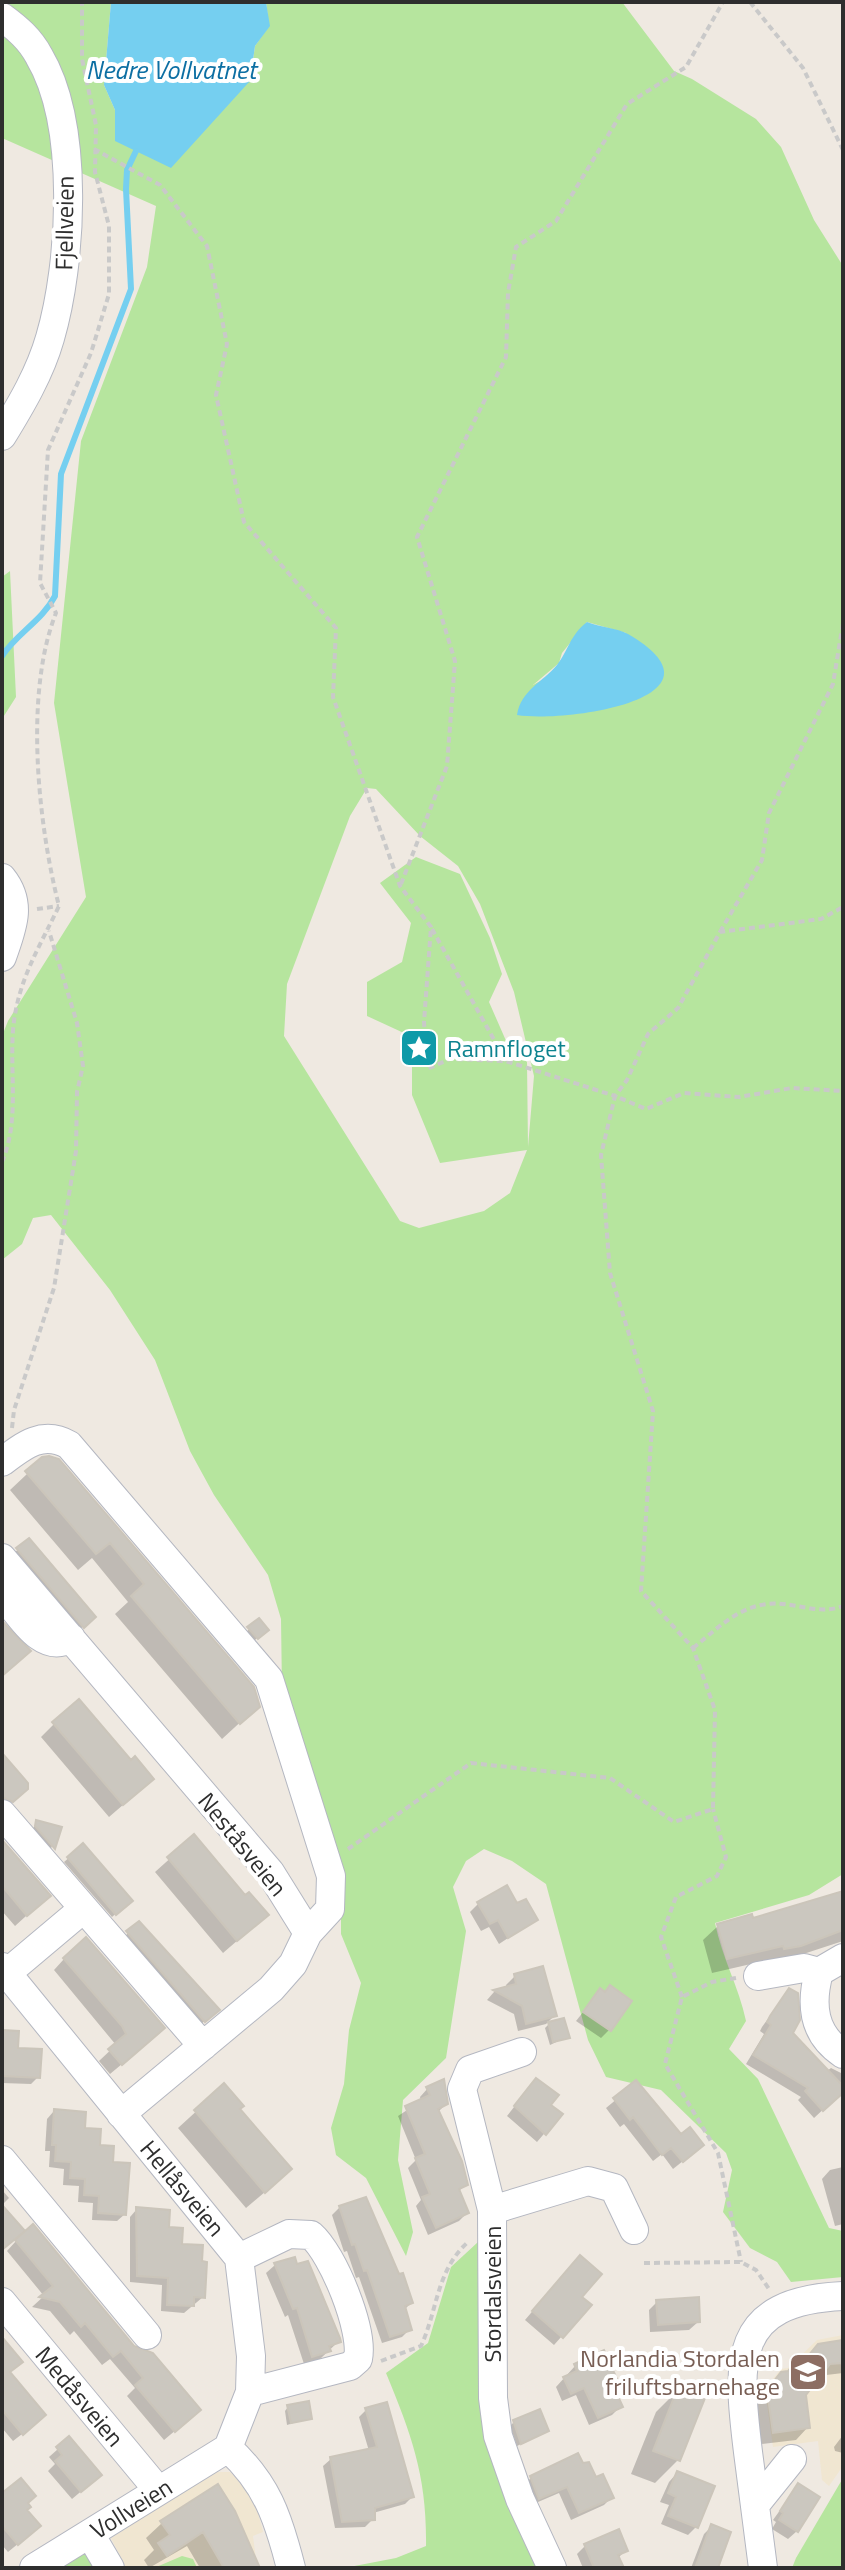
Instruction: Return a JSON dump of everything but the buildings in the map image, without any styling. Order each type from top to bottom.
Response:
[{"type":"street","name":"Fjellveien","points":[[2,17],[22,32],[39,56],[52,84],[62,133],[68,241],[61,293],[49,340],[30,388],[2,436]]},
{"type":"street","points":[[2,878],[11,889],[16,912],[2,957]]},
{"type":"street","points":[[5,1460],[40,1438],[57,1437],[69,1445],[269,1679],[332,1887],[330,1909],[308,1933],[304,1947],[282,1977],[121,2114]]},
{"type":"street","name":"Neståsveien","points":[[2,1558],[277,1883],[308,1933]]},
{"type":"street","points":[[2,1594],[41,1640],[56,1644],[71,1638]]},
{"type":"street","points":[[102,1703],[143,1752],[156,1754],[164,1747]]},
{"type":"street","points":[[2,1814],[203,2046]]},
{"type":"street","points":[[221,1844],[259,1889],[277,1883]]},
{"type":"street","points":[[5,1970],[83,1909]]},
{"type":"street","points":[[758,1976],[831,1965]]},
{"type":"street","points":[[831,1965],[814,1990],[816,2021],[822,2035],[843,2054]]},
{"type":"street","name":"Hellåsveien","points":[[5,1970],[239,2258],[250,2344],[250,2392],[228,2448]]},
{"type":"street","name":"Stordalsveien","points":[[522,2052],[479,2066],[464,2079],[465,2102],[492,2222],[493,2398],[498,2436],[520,2499],[552,2568]]},
{"type":"street","points":[[2,2160],[147,2335]]},
{"type":"street","points":[[492,2222],[588,2181],[614,2188],[634,2230]]},
{"type":"street","points":[[239,2258],[289,2234],[311,2235],[323,2250],[359,2334],[356,2361],[340,2370],[250,2392]]},
{"type":"street","points":[[763,2568],[740,2388],[744,2355],[760,2326],[784,2306],[813,2298],[843,2296]]},
{"type":"street","name":"Medåsveien","points":[[2,2302],[158,2490]]},
{"type":"street","points":[[228,2448],[260,2480],[282,2533],[291,2568]]},
{"type":"street","name":"Vollveien","points":[[34,2568],[228,2448]]},
{"type":"street","points":[[755,2505],[792,2459]]},
{"type":"street","points":[[90,2534],[110,2568]]},
{"type":"path","points":[[2,1162],[12,1117],[14,1023],[23,974],[59,906],[50,873],[35,755],[48,634],[56,613],[40,583],[48,450],[91,353],[109,294],[109,226],[95,172],[96,125],[82,59],[82,2]]},
{"type":"path","points":[[400,886],[447,766],[455,661],[417,537],[506,357],[508,293],[516,247],[556,221],[627,104],[686,67],[723,2]]},
{"type":"path","points":[[750,2],[803,68],[843,150]]},
{"type":"path","points":[[94,149],[142,174],[170,195],[207,246],[227,344],[216,395],[244,522],[336,628],[333,697],[400,886],[431,927],[506,1061]]},
{"type":"path","points":[[741,2262],[718,2153],[665,2064],[682,1997],[661,1937],[676,1897],[717,1876],[726,1857],[713,1809],[715,1710],[693,1648],[641,1591],[653,1411],[610,1273],[601,1155],[615,1096],[627,1080],[648,1034],[678,1008],[762,860],[769,813],[833,684],[843,623]]},
{"type":"path","points":[[720,932],[821,919],[843,907]]},
{"type":"path","points":[[431,927],[424,1022],[427,1069],[450,1059],[506,1061],[646,1109],[684,1093],[739,1097],[792,1088],[843,1091]]},
{"type":"path","points":[[5,1460],[14,1410],[54,1288],[76,1151],[77,1092],[83,1066],[62,967],[48,928]]},
{"type":"path","points":[[693,1648],[739,1612],[769,1604],[830,1611],[843,1606]]},
{"type":"path","points":[[327,1864],[471,1763],[610,1778],[674,1822],[713,1809]]},
{"type":"path","points":[[682,1997],[712,1982],[758,1976]]},
{"type":"path","points":[[356,2361],[364,2364],[400,2356],[421,2346],[449,2263],[492,2222]]},
{"type":"path","points":[[644,2263],[741,2262],[756,2270],[776,2299]]},
{"type":"shaded area","points":[[843,2335],[843,2466],[829,2486],[822,2480],[818,2441],[773,2447],[765,2389],[781,2369],[788,2368],[817,2340]]},
{"type":"shaded area","points":[[213,2472],[230,2472],[253,2494],[263,2532],[253,2536],[257,2568],[126,2568],[111,2538]]},
{"type":"green space","points":[[2,2],[111,2],[104,85],[115,110],[115,141],[250,81],[255,46],[269,26],[266,2],[622,2],[674,71],[756,119],[781,147],[814,220],[843,266],[843,1874],[809,1895],[715,1923],[746,2021],[729,2049],[758,2079],[829,2228],[843,2231],[843,2277],[791,2282],[777,2262],[750,2248],[723,2212],[732,2170],[726,2153],[661,2090],[606,2077],[588,2040],[546,1884],[512,1861],[484,1849],[466,1861],[453,1887],[466,1931],[446,2058],[403,2100],[398,2160],[413,2232],[406,2256],[366,2178],[336,2155],[331,2128],[344,2084],[349,2030],[361,1983],[341,1934],[341,1892],[282,1690],[281,1619],[268,1575],[214,1495],[190,1451],[155,1360],[110,1290],[51,1215],[33,1218],[22,1244],[2,1260],[2,1036],[8,1021],[86,897],[54,703],[81,441],[147,267],[156,206],[2,138]],"holes":[[[587,622],[626,633],[533,685],[559,663],[562,653]],[[367,788],[376,789],[420,836],[458,866],[480,904],[514,992],[534,1076],[528,1147],[527,1062],[507,1043],[489,1002],[502,974],[490,938],[460,874],[416,857],[380,883],[411,923],[402,962],[367,982],[367,1016],[406,1034],[412,1064],[412,1095],[440,1163],[527,1150],[510,1193],[484,1211],[419,1228],[400,1221],[284,1036],[287,984],[350,816]]]},
{"type":"green space","points":[[10,571],[16,697],[2,719],[2,577]]},
{"type":"green space","points":[[478,2242],[484,2353],[544,2568],[344,2568],[396,2558],[426,2546],[421,2478],[386,2373],[428,2343],[451,2267]]},
{"type":"green space","points":[[843,2478],[843,2568],[792,2568],[796,2558]]},
{"type":"green space","points":[[85,2552],[101,2568],[50,2568]]},
{"type":"green space","points":[[182,2556],[193,2559],[197,2568],[154,2568]]},
{"type":"water","name":"Nedre Vollvatnet","points":[[111,2],[266,2],[270,26],[255,46],[250,81],[171,168],[115,141],[115,110],[104,85]]},
{"type":"water","points":[[587,622],[628,634],[657,656],[664,675],[654,690],[632,702],[603,710],[570,715],[517,715],[523,699],[557,665],[577,632]]},
{"type":"waterway","points":[[2,656],[55,596],[61,474],[131,289],[126,189],[127,170],[136,151]]},
{"type":"place","name":"Ramnfloget","points":[[419,1048]]},
{"type":"place","name":"Norlandia Stordalen friluftsbarnehage","points":[[808,2372]]}]
